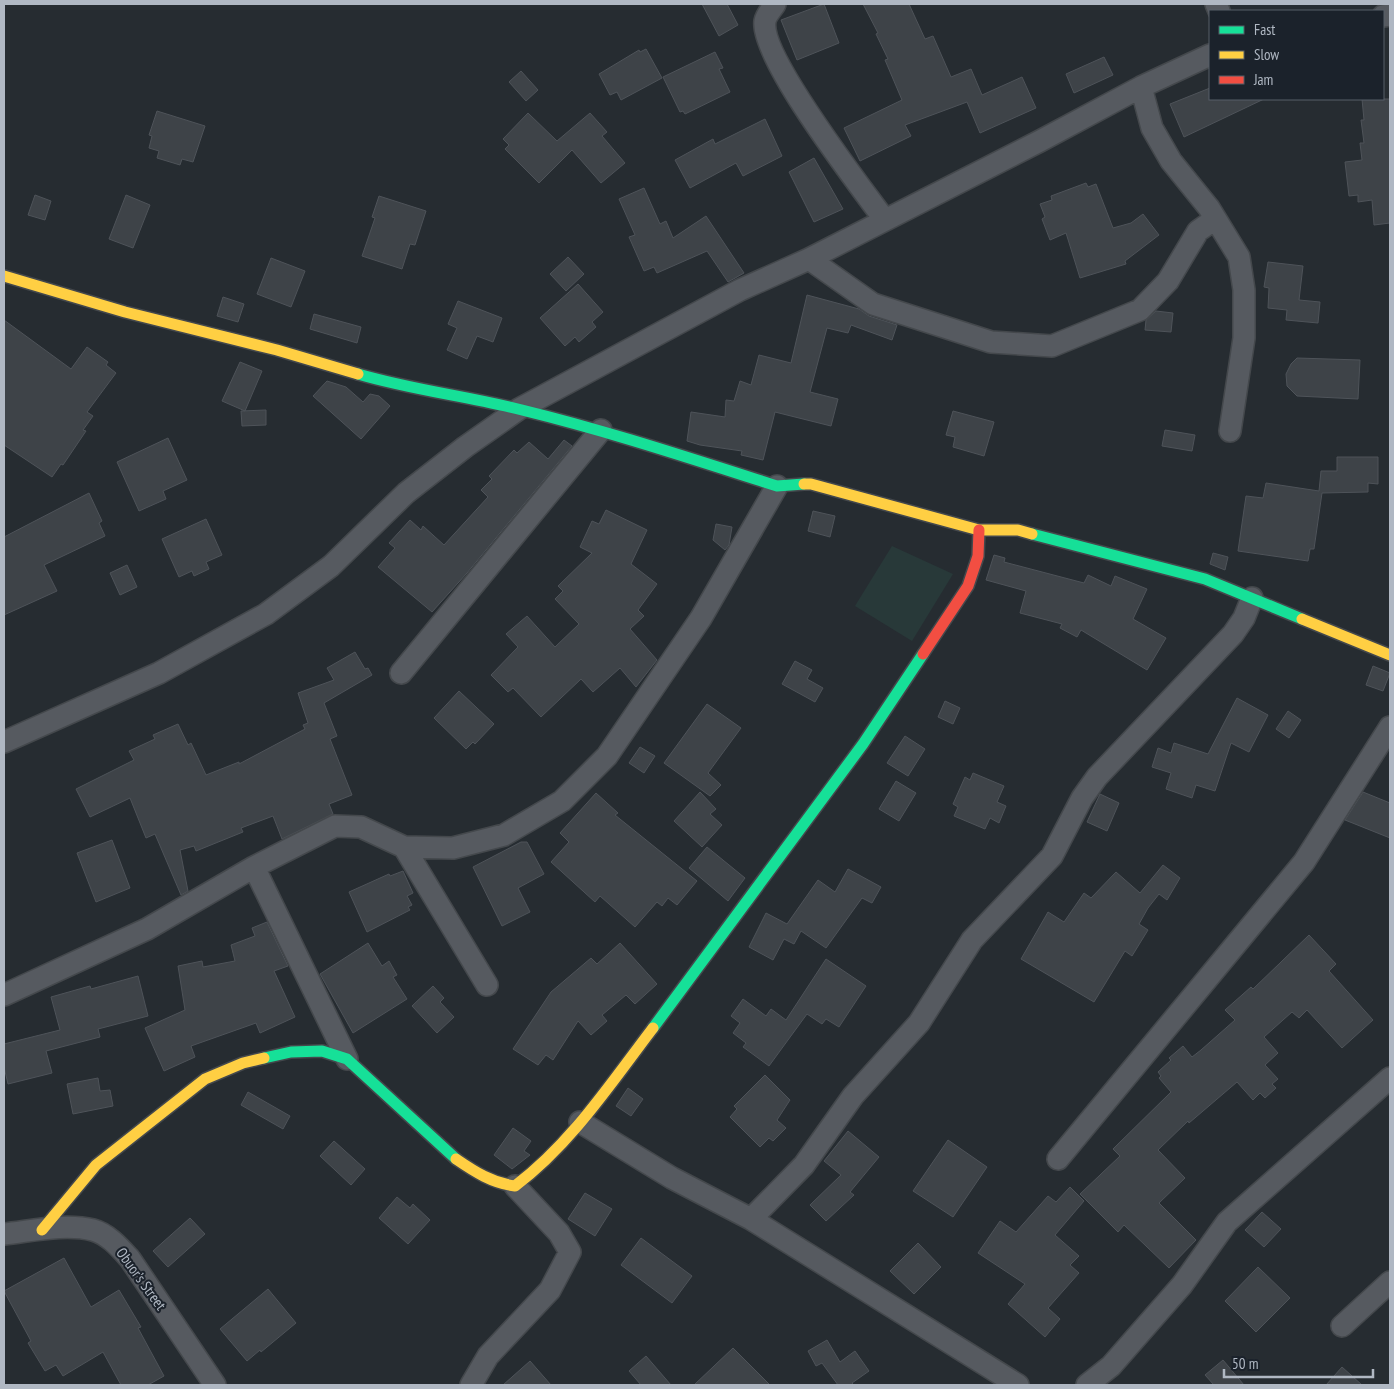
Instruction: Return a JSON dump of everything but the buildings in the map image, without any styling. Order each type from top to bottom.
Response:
[{"type":"street","points":[[774,4],[765,21],[769,43],[802,105],[884,219]]},
{"type":"street","points":[[4,742],[159,673],[266,614],[331,566],[406,493],[465,447],[520,409],[740,290],[809,259],[1141,87],[1209,55]]},
{"type":"street","points":[[1141,87],[1152,128],[1171,160],[1215,219],[1239,257],[1244,290],[1244,338],[1230,431]]},
{"type":"street","points":[[809,259],[873,304],[991,342],[1052,346],[1140,310],[1168,281],[1198,231],[1215,219]]},
{"type":"street","points":[[4,276],[125,312],[277,350],[389,384],[520,409],[601,430],[777,486],[812,484],[979,530],[1018,530],[1205,579],[1390,655]]},
{"type":"street","points":[[401,673],[601,430]]},
{"type":"street","points":[[4,994],[147,929],[254,867],[335,826],[361,827],[404,847],[453,848],[504,835],[562,800],[607,756],[700,618],[777,486]]},
{"type":"street","points":[[515,1186],[539,1168],[580,1122],[681,992],[878,720],[968,586],[978,556],[979,530]]},
{"type":"street","points":[[751,1219],[804,1165],[853,1096],[919,1023],[954,971],[972,940],[1052,856],[1082,798],[1097,777],[1233,634],[1244,618],[1252,598]]},
{"type":"street","points":[[1058,1159],[1304,862],[1390,727]]},
{"type":"street","points":[[404,847],[487,985]]},
{"type":"street","points":[[254,867],[347,1059],[454,1158],[474,1172],[500,1184],[515,1186],[559,1233],[570,1252],[550,1290],[488,1356],[471,1385]]},
{"type":"street","points":[[42,1230],[96,1165],[205,1080],[243,1063],[291,1052],[322,1051],[347,1059]]},
{"type":"street","points":[[1088,1385],[1111,1366],[1182,1285],[1227,1222],[1390,1078]]},
{"type":"street","points":[[580,1122],[672,1178],[751,1219],[1018,1385]]},
{"type":"street","name":"Obuor’s Street","points":[[4,1234],[64,1227],[94,1230],[112,1241],[130,1259],[212,1384]]},
{"type":"street","points":[[1342,1326],[1390,1282]]},
{"type":"shaded area","points":[[892,546],[953,574],[912,641],[855,606]]},
{"type":"traffic: fast","points":[[358,374],[554,418],[777,486],[804,484]]},
{"type":"traffic: fast","points":[[1032,534],[1205,579],[1302,619]]},
{"type":"traffic: fast","points":[[653,1028],[863,744],[923,654]]},
{"type":"traffic: fast","points":[[264,1058],[291,1052],[322,1051],[347,1059],[456,1159]]},
{"type":"traffic: slow","points":[[4,276],[125,312],[277,350],[358,374]]},
{"type":"traffic: slow","points":[[804,484],[811,484],[979,530],[1018,530],[1032,534]]},
{"type":"traffic: slow","points":[[1302,619],[1390,655]]},
{"type":"traffic: slow","points":[[456,1159],[491,1180],[515,1186],[572,1132],[606,1091],[653,1028]]},
{"type":"traffic: slow","points":[[42,1230],[96,1165],[205,1079],[243,1063],[264,1058]]},
{"type":"traffic: jam","points":[[923,654],[968,586],[978,556],[979,530]]}]
